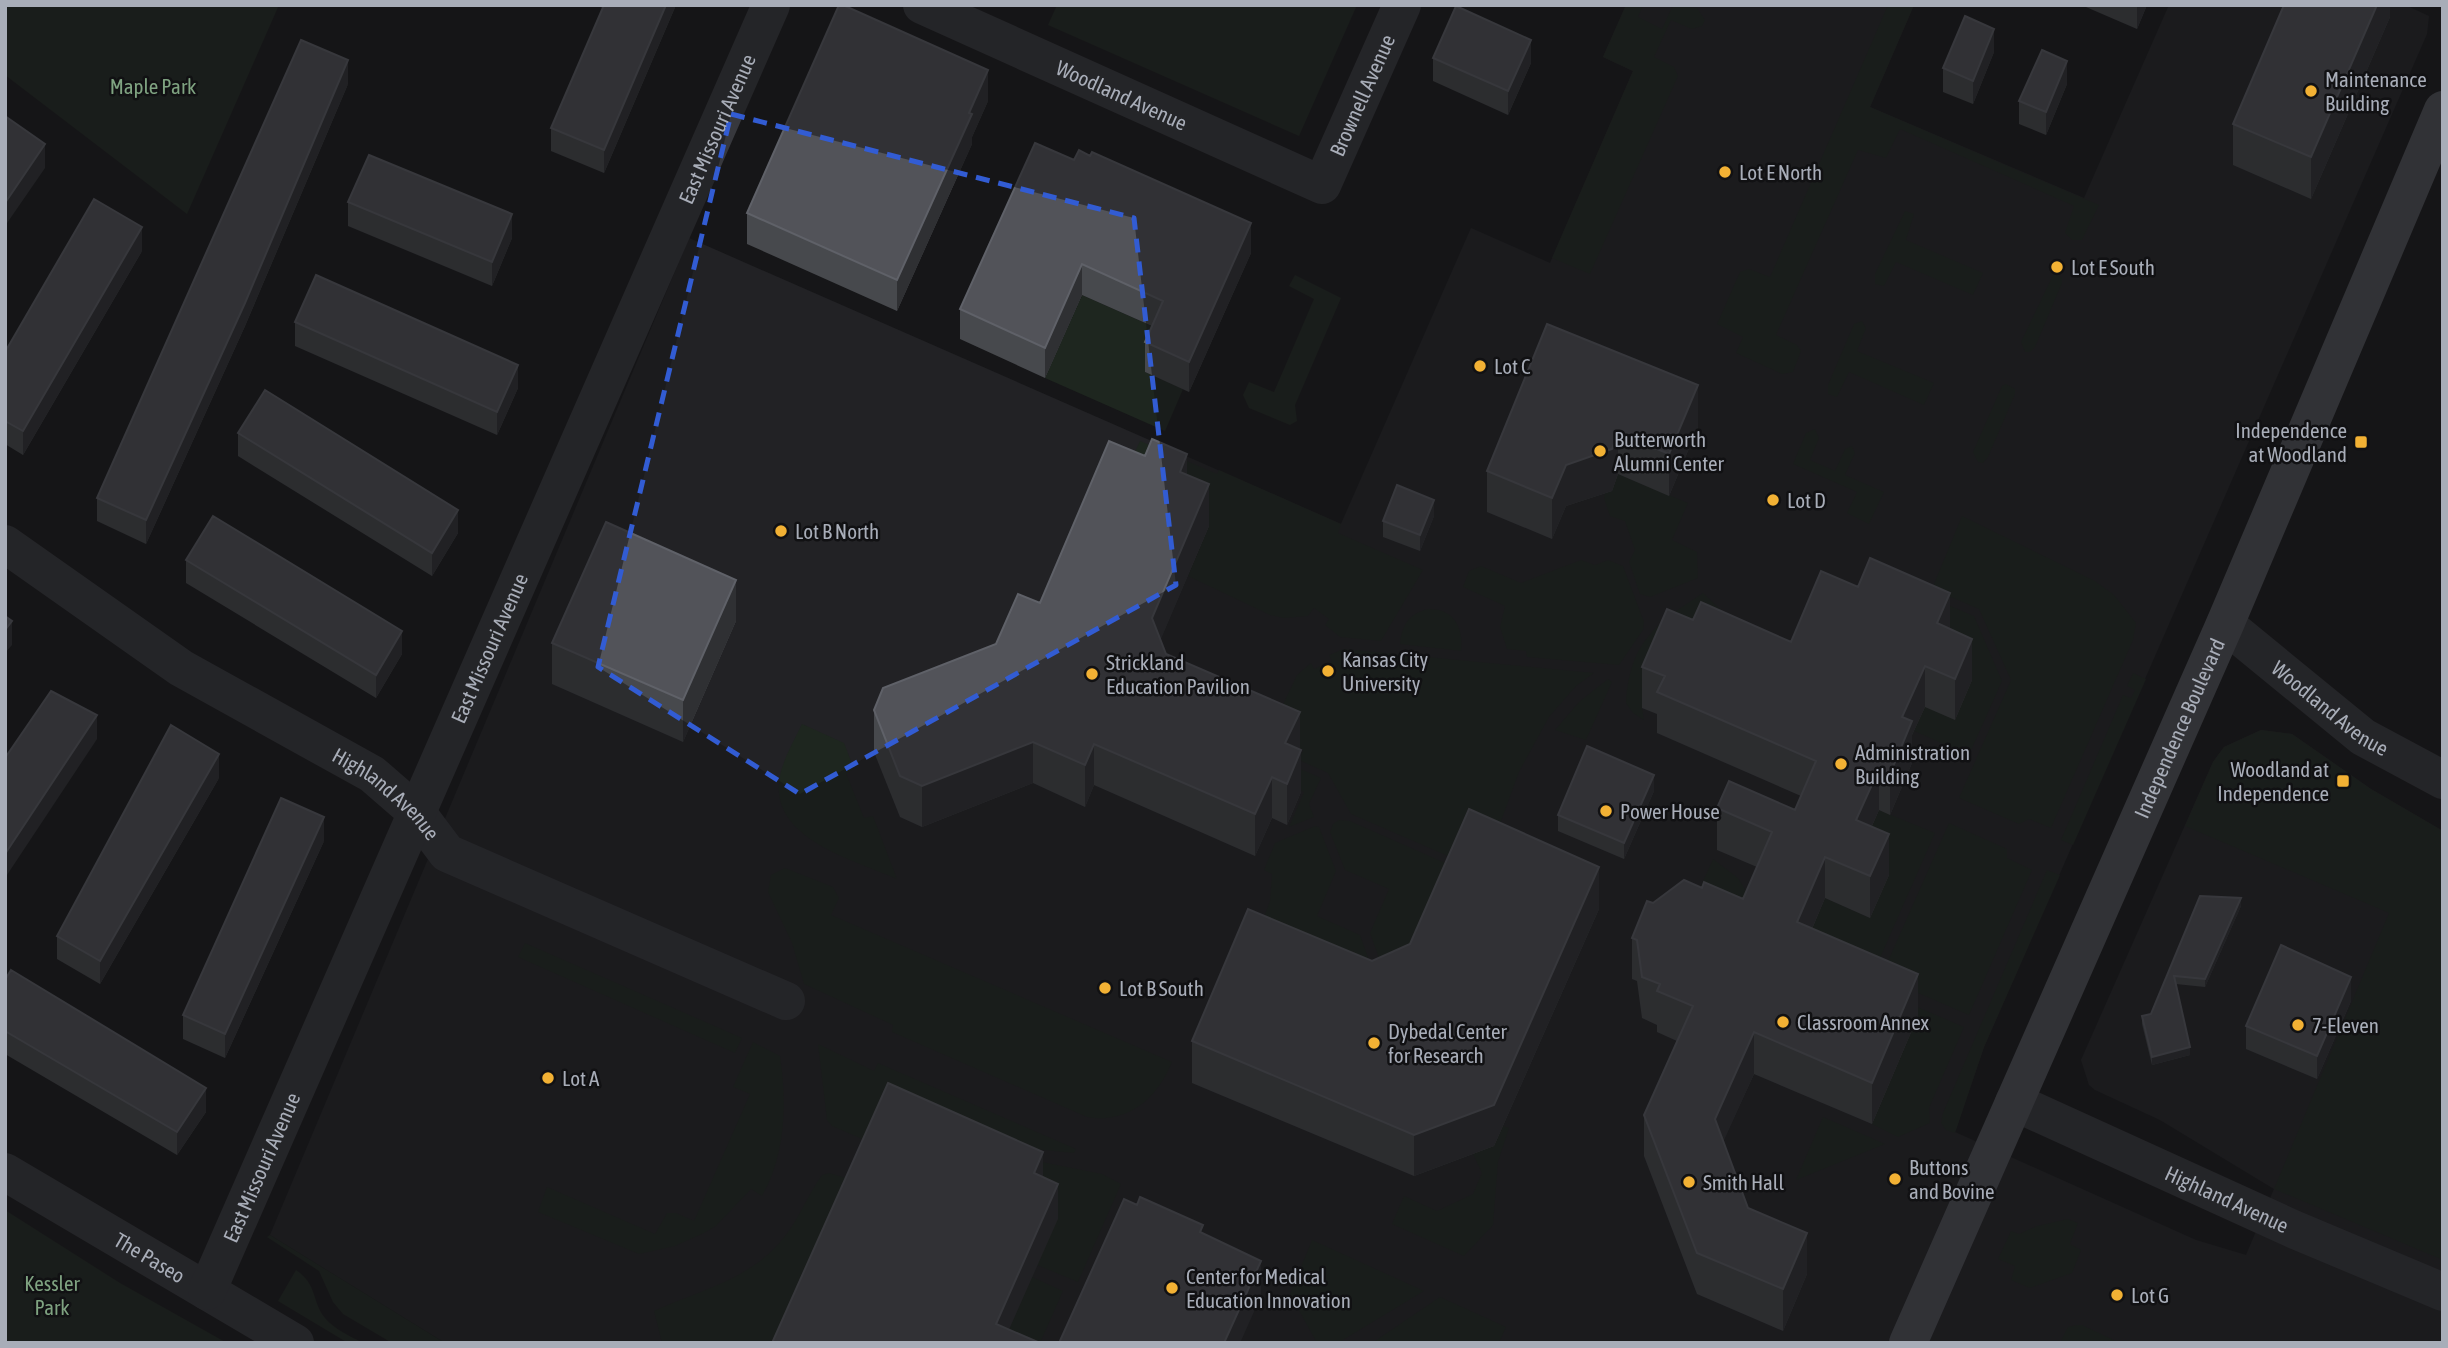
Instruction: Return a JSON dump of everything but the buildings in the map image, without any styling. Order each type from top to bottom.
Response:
[{"type":"main road","name":"Independence Boulevard","points":[[1908,1343],[2225,624],[2443,110]]},
{"type":"street","name":"East Missouri Avenue","points":[[207,1291],[771,5]]},
{"type":"street","name":"Woodland Avenue","points":[[922,5],[1322,185]]},
{"type":"street","name":"Brownell Avenue","points":[[1322,185],[1402,5]]},
{"type":"street","name":"Highland Avenue","points":[[5,544],[181,667],[372,774],[417,813],[447,853],[786,1001]]},
{"type":"street","name":"Woodland Avenue","points":[[2225,624],[2363,737],[2443,780]]},
{"type":"street","name":"Highland Avenue","points":[[2014,1102],[2281,1224],[2443,1292]]},
{"type":"street","name":"The Paseo","points":[[5,1172],[295,1343]]},
{"type":"highlighted area","points":[[731,114],[1134,218],[1176,585],[800,794],[598,667]]},
{"type":"shaded area","name":"Kansas City University","points":[[1626,5],[1914,5],[1870,107],[2084,198],[2169,5],[2405,5],[2429,16],[2427,34],[1984,1047],[1955,1132],[2196,1240],[2246,1255],[2274,1189],[2160,1120],[2095,1090],[2089,1085],[2081,1060],[2213,762],[2224,747],[2261,730],[2292,734],[2371,789],[2443,831],[2443,1343],[445,1343],[270,1235],[689,238],[1341,524],[1471,228],[1550,263],[1633,71],[1603,57]]},
{"type":"green space","name":"Maple Park","points":[[5,5],[279,5],[187,214],[5,75]]},
{"type":"green space","points":[[1057,5],[1357,5],[1299,136],[1048,25]]},
{"type":"green space","points":[[1626,5],[1643,5],[1638,17],[1662,29],[1673,5],[1697,8],[1705,20],[1702,26],[1692,29],[1671,20],[1654,57],[1674,67],[1678,76],[1590,274],[1552,258],[1633,71],[1603,57]]},
{"type":"green space","points":[[1888,5],[1914,5],[1870,107],[2099,205],[2082,240],[2072,240],[2065,233],[2074,206],[1900,129],[1886,158],[1858,150],[1776,335],[1797,345],[1801,351],[1793,372],[1782,374],[1736,353],[1743,337],[1717,324],[1740,272],[1749,269],[1770,277]]},
{"type":"green space","points":[[1905,211],[1914,214],[1906,240],[1983,273],[1973,295],[1896,262],[1884,286],[1875,284],[1875,274]]},
{"type":"green space","points":[[2054,273],[2062,278],[2062,283],[2035,347],[2030,352],[2025,352],[2021,342]]},
{"type":"green space","points":[[1295,275],[1341,298],[1295,405],[1297,421],[1290,425],[1249,408],[1243,395],[1249,382],[1274,392],[1314,299],[1289,286]]},
{"type":"green space","points":[[1082,295],[1163,331],[1145,372],[1183,389],[1165,431],[1045,378]]},
{"type":"green space","points":[[1862,321],[1866,328],[1857,351],[1934,383],[1924,405],[1849,372],[1837,397],[1828,394],[1828,385],[1854,324]]},
{"type":"green space","points":[[2006,384],[2015,389],[2015,394],[1988,457],[1983,463],[1978,462],[1973,452],[2002,386]]},
{"type":"green space","points":[[1815,429],[1819,438],[1810,460],[1835,471],[1845,449],[1852,446],[1855,453],[1845,475],[1884,492],[1869,524],[1847,513],[1857,492],[1793,464],[1806,433]]},
{"type":"green space","points":[[1140,441],[1217,474],[1219,470],[1341,524],[1338,533],[1423,570],[1381,641],[1340,637],[1325,625],[1329,619],[1314,608],[1308,616],[1284,618],[1270,615],[1188,576],[1209,526],[1119,487]]},
{"type":"green space","points":[[1618,474],[1688,503],[1672,540],[1697,552],[1698,578],[1650,597],[1640,594],[1629,562],[1635,550],[1625,521],[1610,516],[1604,498],[1605,493],[1612,491]]},
{"type":"green space","points":[[1962,516],[2095,581],[2114,595],[2136,623],[2133,640],[2051,828],[2029,819],[2019,824],[1959,798],[2011,680],[1979,609],[1932,589]]},
{"type":"green space","points":[[1581,560],[1595,565],[1608,560],[1623,566],[1644,622],[1643,630],[1619,665],[1527,657],[1526,651],[1507,649],[1500,627],[1505,606],[1463,587],[1469,571],[1481,566],[1521,583]]},
{"type":"green space","points":[[1703,593],[1721,610],[1714,624],[1642,708],[1644,720],[1633,713],[1626,703],[1633,664],[1648,636]]},
{"type":"green space","points":[[1929,597],[1974,616],[2002,681],[1969,755],[1914,731],[1952,628],[1921,614]]},
{"type":"green space","points":[[1428,609],[1445,612],[1455,621],[1461,635],[1461,651],[1400,644],[1407,621],[1415,614]]},
{"type":"green space","points":[[1344,649],[1594,673],[1576,686],[1549,717],[1519,772],[1496,835],[1464,863],[1351,814],[1328,773],[1299,760],[1303,750],[1269,734],[1297,675],[1311,663],[1314,669],[1332,661],[1329,655]]},
{"type":"green space","points":[[2133,673],[2146,679],[2073,845],[2061,840],[2123,695],[2131,698],[2135,690],[2127,686]]},
{"type":"green space","points":[[1608,679],[1612,682],[1586,740],[1555,730],[1579,702]]},
{"type":"green space","points":[[802,724],[844,743],[854,769],[846,773],[864,818],[873,816],[897,879],[821,846],[803,834],[790,820],[781,803],[780,776]]},
{"type":"green space","points":[[2261,730],[2292,734],[2371,789],[2443,831],[2443,1260],[2274,1189],[2389,913],[2185,826],[2213,762],[2224,747]]},
{"type":"green space","points":[[1296,767],[1321,778],[1309,804],[1314,817],[1289,827],[1304,792],[1288,784]]},
{"type":"green space","points":[[1879,810],[1935,833],[1873,974],[1700,888],[1713,859],[1738,878],[1748,894],[1812,929],[1825,898],[1870,918],[1856,861]]},
{"type":"green space","points":[[1339,820],[1350,821],[1461,870],[1414,976],[1380,961],[1370,933],[1389,889],[1345,870],[1330,832],[1333,824]]},
{"type":"green space","points":[[1949,823],[2007,849],[2007,858],[2032,870],[1969,1015],[1881,977]]},
{"type":"green space","points":[[1315,826],[1319,827],[1336,871],[1317,916],[1360,935],[1371,966],[1251,952],[1270,901],[1272,874],[1264,870],[1275,843]]},
{"type":"green space","points":[[785,868],[833,887],[839,898],[831,915],[1172,1062],[1166,1075],[1149,1098],[1128,1112],[1115,1117],[1087,1117],[892,1032],[893,1025],[804,984],[792,943],[768,892],[771,875]]},
{"type":"green space","points":[[2047,870],[2060,875],[1984,1047],[1955,1133],[1946,1130],[1941,1123],[1943,1113]]},
{"type":"green space","points":[[525,943],[742,1038],[735,1053],[518,957]]},
{"type":"green space","points":[[1882,992],[1964,1027],[1929,1108],[1930,1123],[1898,1137],[1872,1124],[1918,1016]]},
{"type":"green space","points":[[753,1042],[780,1056],[784,1091],[780,1145],[770,1180],[762,1196],[751,1189],[716,1226],[704,1233],[675,1246],[639,1254],[538,1212],[547,1187],[655,1234],[667,1213],[676,1213],[694,1221],[750,1094],[733,1087]]},
{"type":"green space","points":[[818,1044],[874,1071],[878,1063],[1076,1149],[1074,1153],[1003,1146],[876,1145],[832,1126],[827,1120]]},
{"type":"green space","points":[[1823,1117],[1885,1144],[1796,1180]]},
{"type":"green space","points":[[1503,1126],[1509,1128],[1498,1162],[1493,1225],[1464,1256],[1392,1224],[1404,1196],[1437,1211],[1473,1194],[1482,1173],[1473,1154],[1494,1146]]},
{"type":"green space","points":[[1032,1160],[1102,1174],[1121,1184],[1078,1282],[1037,1265]]},
{"type":"green space","points":[[829,1173],[860,1182],[788,1343],[662,1343],[654,1311],[725,1282],[757,1263],[785,1236],[822,1175]]},
{"type":"green space","name":"Kessler Park","points":[[5,1210],[120,1283],[227,1343],[5,1343]]},
{"type":"green space","points":[[2068,1219],[2078,1223],[2070,1244],[2081,1250],[2072,1273],[2030,1288],[2011,1280],[2015,1266],[1998,1259],[2011,1231],[2019,1234],[2037,1226]]},
{"type":"green space","points":[[270,1235],[445,1343],[392,1343],[343,1314],[333,1302],[319,1271],[267,1237]]},
{"type":"green space","points":[[1312,1240],[1424,1291],[1338,1343],[1317,1343],[1290,1294]]},
{"type":"green space","points":[[296,1270],[308,1281],[325,1318],[363,1343],[348,1343],[278,1301]]},
{"type":"green space","points":[[1032,1277],[1063,1291],[1040,1343],[1003,1343]]},
{"type":"green space","points":[[1440,1297],[1506,1327],[1499,1343],[1372,1343]]},
{"type":"green space","points":[[2077,1325],[2120,1343],[2060,1343],[2068,1327]]},
{"type":"place","name":"Maintenance Building","points":[[2311,91]]},
{"type":"place","name":"Lot E North","points":[[1725,172]]},
{"type":"place","name":"Lot E South","points":[[2057,267]]},
{"type":"place","name":"Lot C","points":[[1480,366]]},
{"type":"place","name":"Independence at Woodland","points":[[2361,442]]},
{"type":"place","name":"Butterworth Alumni Center","points":[[1600,451]]},
{"type":"place","name":"Lot D","points":[[1773,500]]},
{"type":"place","name":"Lot B North","points":[[781,531]]},
{"type":"place","name":"Kansas City University","points":[[1328,671]]},
{"type":"place","name":"Strickland Education Pavilion","points":[[1092,674]]},
{"type":"place","name":"Administration Building","points":[[1841,764]]},
{"type":"place","name":"Woodland at Independence","points":[[2343,781]]},
{"type":"place","name":"Power House","points":[[1606,811]]},
{"type":"place","name":"Lot B South","points":[[1105,988]]},
{"type":"place","name":"Classroom Annex","points":[[1783,1022]]},
{"type":"place","name":"7-Eleven","points":[[2298,1025]]},
{"type":"place","name":"Dybedal Center for Research","points":[[1374,1043]]},
{"type":"place","name":"Lot A","points":[[548,1078]]},
{"type":"place","name":"Buttons and Bovine","points":[[1895,1179]]},
{"type":"place","name":"Smith Hall","points":[[1689,1182]]},
{"type":"place","name":"Center for Medical Education Innovation","points":[[1172,1288]]},
{"type":"place","name":"Lot G","points":[[2117,1295]]}]
